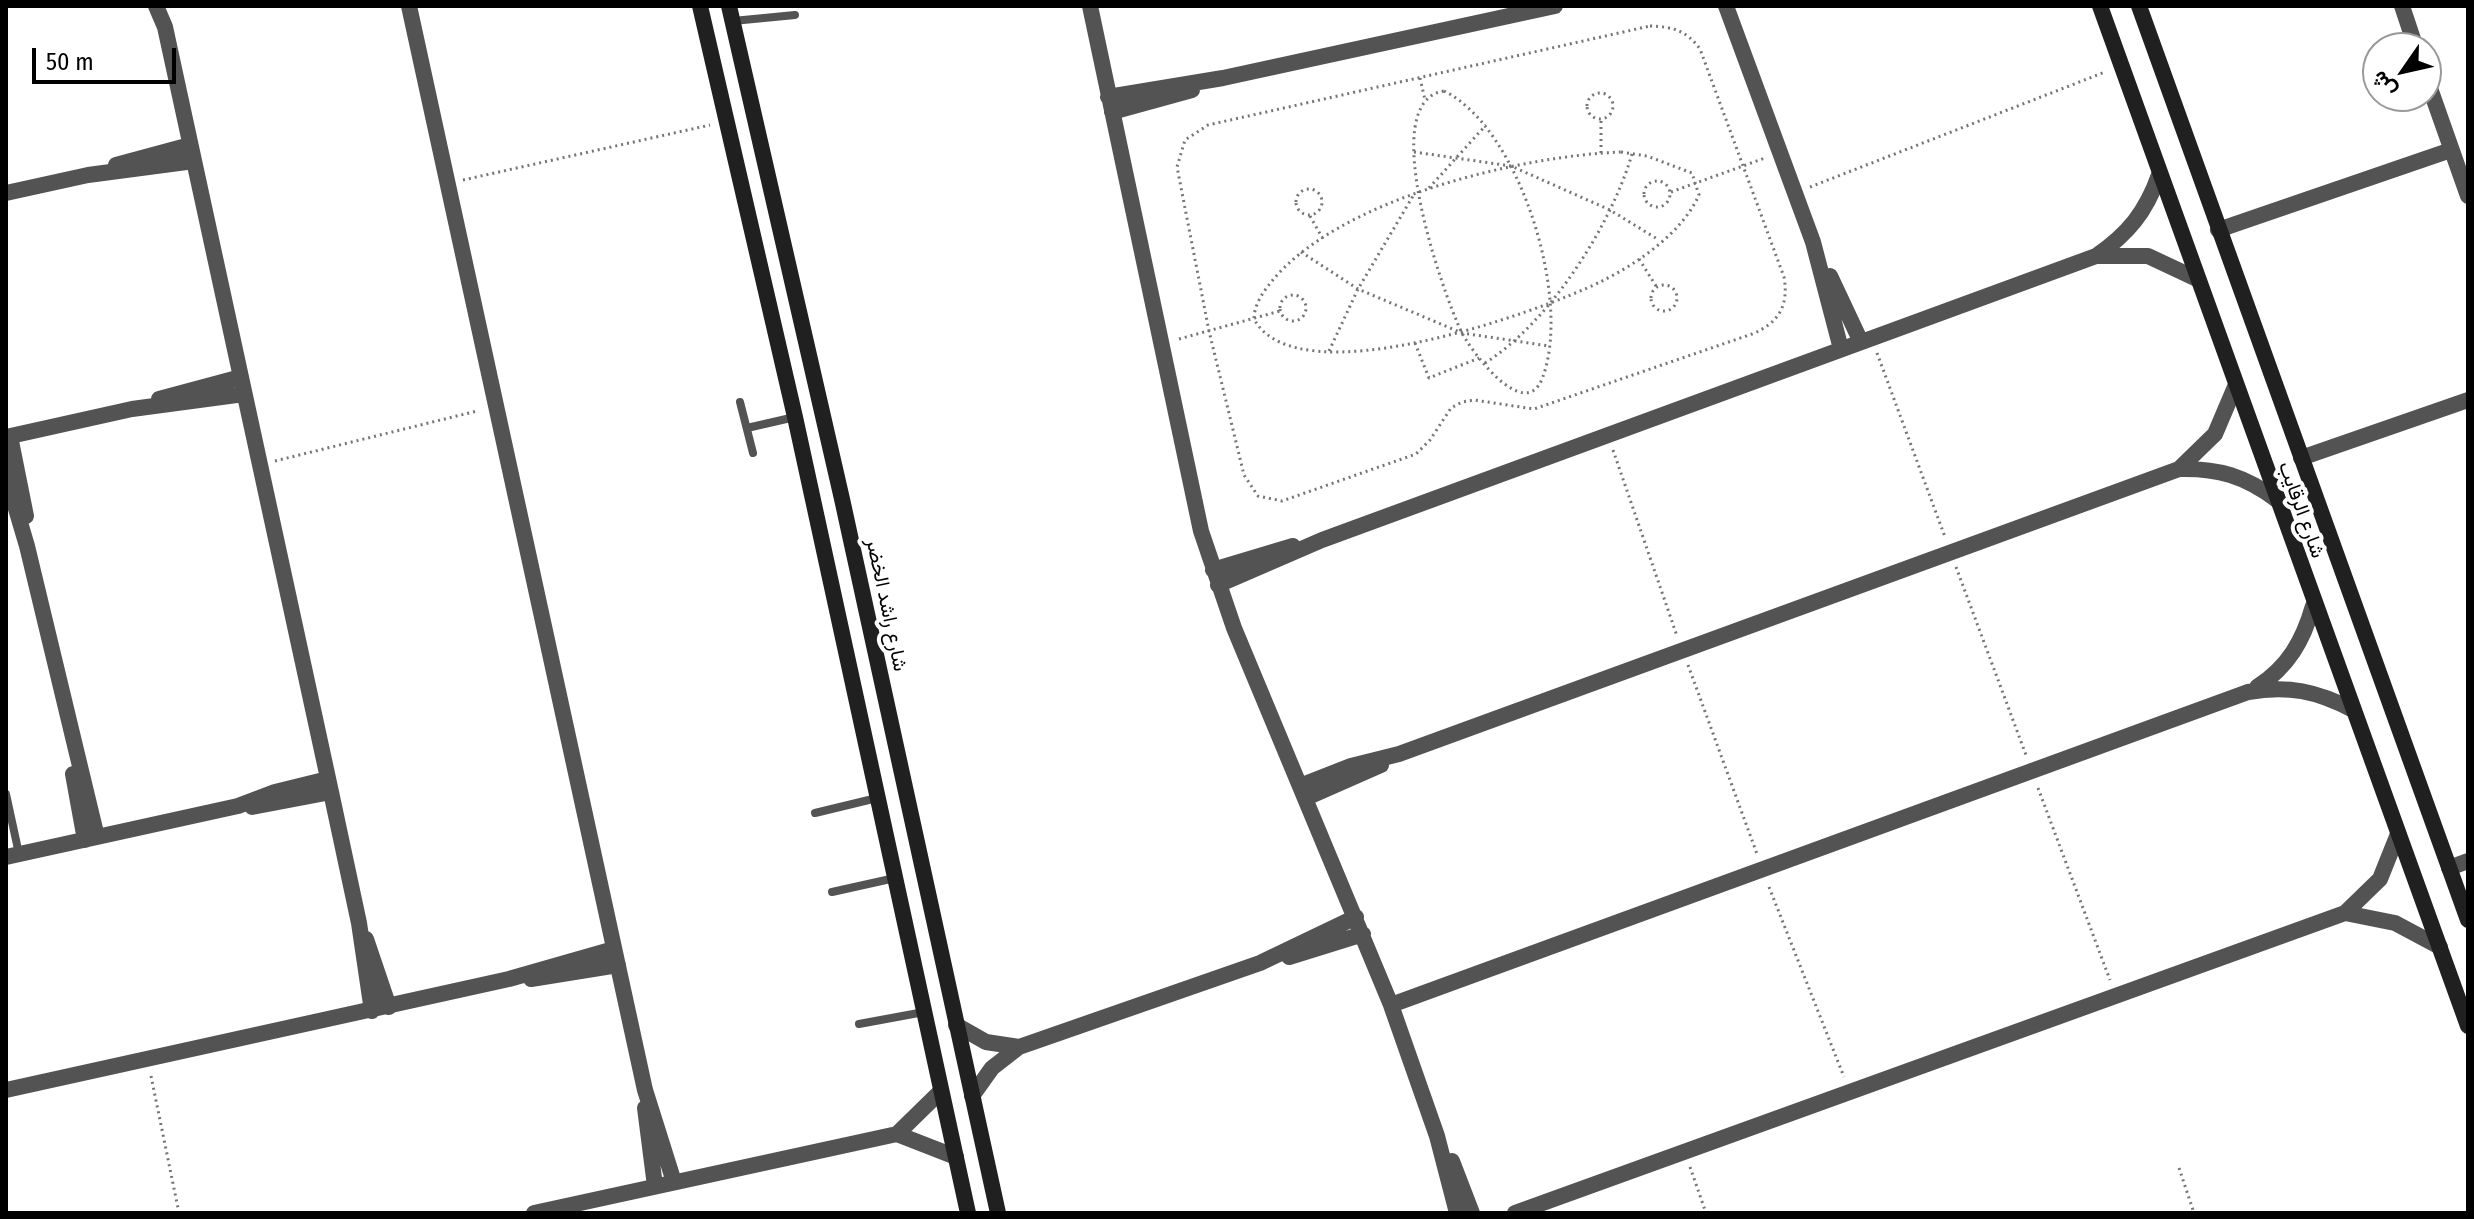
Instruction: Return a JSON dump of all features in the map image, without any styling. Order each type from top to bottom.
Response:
[{"type":"street","points":[[156,6],[165,27],[330,786],[359,923],[372,1011]]},
{"type":"street","points":[[165,6],[165,27]]},
{"type":"street","points":[[409,6],[645,1090],[674,1182]]},
{"type":"street","points":[[700,6],[795,417],[968,1213]]},
{"type":"street","points":[[1090,6],[1191,492],[1216,577],[1391,1005],[1437,1136],[1457,1213]]},
{"type":"street","points":[[1110,105],[1555,6]]},
{"type":"street","points":[[1726,6],[1813,242],[1841,349]]},
{"type":"street","name":"شارع الرقايب","points":[[2100,6],[2313,606],[2468,1026]]},
{"type":"street","name":"شارع الرقايب","points":[[2139,6],[2468,920]]},
{"type":"street","points":[[2402,6],[2411,32]]},
{"type":"street","name":"شارع راشد الخضر","points":[[731,14],[842,499],[998,1213]]},
{"type":"street","points":[[2438,112],[2468,196]]},
{"type":"street","points":[[2218,230],[2451,150]]},
{"type":"street","points":[[6,193],[192,153]]},
{"type":"street","points":[[2096,256],[2118,241],[2136,222],[2150,200],[2159,175]]},
{"type":"street","points":[[1813,242],[1866,340]]},
{"type":"street","points":[[1216,577],[1281,561],[1322,540],[2096,256],[2122,253],[2148,256],[2197,279]]},
{"type":"street","points":[[91,838],[74,781],[71,740],[27,546],[24,505],[8,436],[243,385]]},
{"type":"street","points":[[2179,469],[2215,434],[2235,387]]},
{"type":"street","points":[[2301,458],[2468,400]]},
{"type":"street","points":[[1303,792],[1399,754],[2179,469],[2205,468],[2231,473],[2255,484],[2277,500]]},
{"type":"street","points":[[6,475],[9,503],[27,546]]},
{"type":"street","points":[[2248,692],[2272,677],[2292,657],[2306,633],[2313,606]]},
{"type":"street","points":[[1391,1005],[2248,692],[2275,687],[2303,689],[2329,697],[2353,710]]},
{"type":"street","points":[[13,855],[238,806],[267,805],[330,786]]},
{"type":"street","points":[[1515,1213],[2345,913],[2380,879],[2398,834]]},
{"type":"street","points":[[2449,868],[2468,861]]},
{"type":"street","points":[[2345,913],[2395,923],[2440,947]]},
{"type":"street","points":[[1260,963],[1356,917]]},
{"type":"street","points":[[359,923],[389,1007]]},
{"type":"street","points":[[972,1096],[992,1068],[1019,1047],[1260,963],[1363,934]]},
{"type":"street","points":[[6,1090],[509,979],[543,978],[616,957]]},
{"type":"street","points":[[956,1025],[986,1042],[1019,1047]]},
{"type":"street","points":[[645,1090],[655,1186]]},
{"type":"street","points":[[534,1213],[897,1134],[941,1091]]},
{"type":"street","points":[[897,1134],[956,1157]]},
{"type":"street","points":[[1437,1136],[1454,1167],[1472,1213]]},
{"type":"lane","points":[[731,14],[795,15]]},
{"type":"lane","points":[[740,402],[753,453]]},
{"type":"lane","points":[[747,428],[795,417]]},
{"type":"lane","points":[[6,794],[13,855]]},
{"type":"lane","points":[[815,813],[878,798]]},
{"type":"lane","points":[[832,892],[895,878]]},
{"type":"lane","points":[[859,1024],[924,1012]]},
{"type":"path","points":[[1650,26],[1672,27],[1690,35],[1700,49],[1787,291],[1777,319],[1766,328],[1534,409],[1474,400],[1462,402],[1451,408],[1416,454],[1282,501],[1258,496],[1244,475],[1209,331],[1177,167],[1185,140],[1208,125],[1420,78],[1650,26]]},
{"type":"path","points":[[1795,193],[2121,66]]},
{"type":"path","points":[[1420,78],[1425,100]]},
{"type":"path","points":[[1444,91],[1462,99],[1486,125],[1511,166],[1542,253],[1551,303],[1549,346],[1541,380],[1534,390],[1523,393],[1508,388],[1462,333],[1434,260],[1418,194],[1414,152],[1417,122],[1425,100],[1433,92],[1444,91]]},
{"type":"path","points":[[1595,93],[1602,93],[1612,100],[1613,107],[1607,118],[1601,120],[1589,115],[1586,102],[1595,93]]},
{"type":"path","points":[[1601,120],[1601,153]]},
{"type":"path","points":[[448,183],[725,122]]},
{"type":"path","points":[[1427,190],[1486,125]]},
{"type":"path","points":[[1414,152],[1511,166],[1610,210],[1661,241]]},
{"type":"path","points":[[1601,153],[1632,154],[1670,162],[1692,173],[1698,183],[1699,195],[1692,210],[1661,241],[1639,259],[1601,281],[1551,303],[1462,333],[1415,343],[1329,352],[1274,339],[1254,319],[1254,310],[1266,288],[1301,252],[1323,239],[1427,190],[1511,166],[1601,153]]},
{"type":"path","points":[[1671,192],[1664,182],[1652,182],[1644,190],[1644,196],[1651,206],[1663,207],[1671,192],[1781,153]]},
{"type":"path","points":[[1484,363],[1512,342],[1551,303],[1610,210],[1623,184],[1632,154]]},
{"type":"path","points":[[1310,216],[1321,209],[1323,203],[1321,196],[1311,189],[1299,193],[1296,198],[1298,211],[1310,216],[1323,239]]},
{"type":"path","points":[[1329,352],[1358,289],[1413,196]]},
{"type":"path","points":[[1301,252],[1358,289],[1462,333],[1549,346]]},
{"type":"path","points":[[1639,259],[1656,286],[1651,302],[1659,311],[1671,310],[1676,294],[1668,285],[1656,286]]},
{"type":"path","points":[[1289,295],[1301,297],[1307,309],[1305,315],[1294,322],[1283,317],[1280,311],[1283,298],[1289,295]]},
{"type":"path","points":[[1160,343],[1280,311]]},
{"type":"path","points":[[1866,340],[1950,553],[2116,996]]},
{"type":"path","points":[[1415,343],[1429,378],[1480,358]]},
{"type":"path","points":[[260,465],[496,406]]},
{"type":"path","points":[[1608,435],[1682,650],[1763,870],[1850,1092]]},
{"type":"path","points":[[148,1059],[179,1213]]},
{"type":"path","points":[[1685,1152],[1706,1213]]},
{"type":"path","points":[[2179,1168],[2194,1213]]}]
